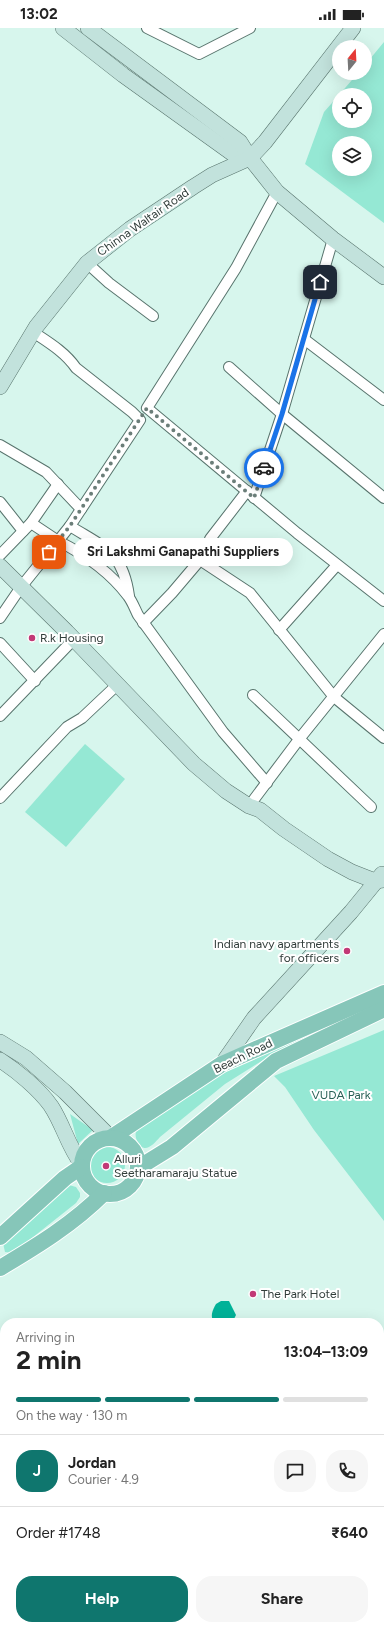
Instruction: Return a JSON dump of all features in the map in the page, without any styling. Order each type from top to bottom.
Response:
[{"type":"main road","name":"Beach Road","points":[[111,1137],[222,1064],[384,993]]},
{"type":"main road","name":"Beach Road","points":[[138,1168],[172,1147],[276,1061],[384,1009]]},
{"type":"main road","points":[[111,1137],[123,1140],[132,1147],[137,1157],[138,1168],[135,1179],[128,1188],[118,1193],[104,1193],[96,1191],[88,1184],[82,1174],[81,1165],[84,1152],[91,1144],[101,1138],[111,1137]]},
{"type":"main road","points":[[0,1237],[81,1165]]},
{"type":"main road","points":[[0,1268],[43,1242],[88,1209],[104,1193]]},
{"type":"street","points":[[63,28],[123,75],[233,154],[250,158]]},
{"type":"street","points":[[88,28],[240,142],[250,158],[277,192],[333,239],[384,278]]},
{"type":"street","points":[[147,28],[199,54],[250,28]]},
{"type":"street","points":[[250,158],[265,142],[353,28]]},
{"type":"street","name":"Chinna Waltair Road","points":[[2,377],[33,332],[87,263],[130,229],[193,187],[212,175],[250,158]]},
{"type":"street","points":[[0,618],[21,587],[70,526],[140,420],[236,268],[277,192]]},
{"type":"street","points":[[210,539],[251,494],[282,414],[333,239]]},
{"type":"street","points":[[87,263],[109,283],[152,316]]},
{"type":"street","points":[[33,332],[58,349],[76,368],[140,420]]},
{"type":"street","points":[[304,339],[384,400]]},
{"type":"street","points":[[229,367],[282,414],[384,498]]},
{"type":"street","points":[[147,408],[384,601]]},
{"type":"street","points":[[0,445],[46,472],[81,509]]},
{"type":"street","points":[[0,555],[31,523],[58,484]]},
{"type":"street","points":[[0,502],[23,532]]},
{"type":"street","points":[[31,523],[58,541],[78,550],[104,570],[129,596],[143,623],[223,732],[267,783]]},
{"type":"street","points":[[70,526],[107,549],[115,557],[121,565],[127,583],[129,596]]},
{"type":"street","points":[[143,623],[172,593],[200,560],[250,593],[334,697],[384,738]]},
{"type":"street","points":[[279,630],[337,564]]},
{"type":"street","points":[[0,566],[194,764],[226,791],[250,806],[260,810],[284,829],[328,859],[352,872],[381,878],[254,1018],[222,1064]]},
{"type":"street","points":[[250,806],[300,738],[384,634]]},
{"type":"street","points":[[0,716],[74,640]]},
{"type":"street","points":[[0,643],[35,681]]},
{"type":"street","points":[[0,798],[68,726],[82,718],[117,685]]},
{"type":"street","points":[[254,696],[371,807]]},
{"type":"street","points":[[0,1042],[26,1058],[65,1092],[111,1137]]},
{"type":"street","points":[[0,1060],[18,1072],[50,1105],[81,1165]]},
{"type":"green space","points":[[384,42],[384,223],[305,164],[324,112],[332,103],[332,128],[372,128],[372,88],[345,88],[352,80],[372,80],[372,57]]},
{"type":"green space","points":[[85,744],[125,779],[66,847],[25,812]]},
{"type":"green space","points":[[347,1015],[349,1018],[268,1057],[225,1084],[148,1147],[143,1147],[137,1141],[136,1133],[141,1126],[200,1086],[262,1053]]},
{"type":"green space","name":"VUDA Park","points":[[384,1030],[384,1221],[314,1130],[285,1087],[274,1076]]},
{"type":"green space","points":[[70,1114],[93,1130],[78,1144]]},
{"type":"green space","points":[[111,1147],[120,1152],[124,1158],[124,1172],[120,1178],[111,1183],[103,1183],[94,1178],[90,1172],[89,1161],[94,1152],[100,1148]]},
{"type":"green space","points":[[69,1185],[76,1187],[80,1193],[80,1197],[76,1203],[13,1253],[5,1252],[3,1243],[64,1187]]},
{"type":"shaded area","points":[[221,1301],[229,1301],[236,1315],[234,1318],[212,1318],[216,1304]]},
{"type":"way so far","points":[[49,552],[70,526],[147,408],[248,491],[254,498],[264,468]]},
{"type":"place","name":"Sri Lakshmi Ganapathi Suppliers","points":[[49,552]]},
{"type":"place","name":"R.k Housing","points":[[32,638]]},
{"type":"place","name":"Indian navy apartments for officers","points":[[347,951]]},
{"type":"place","name":"Alluri Seetharamaraju Statue","points":[[106,1166]]},
{"type":"place","name":"The Park Hotel","points":[[253,1294]]},
{"type":"route","points":[[264,468],[282,414],[320,282]]}]
